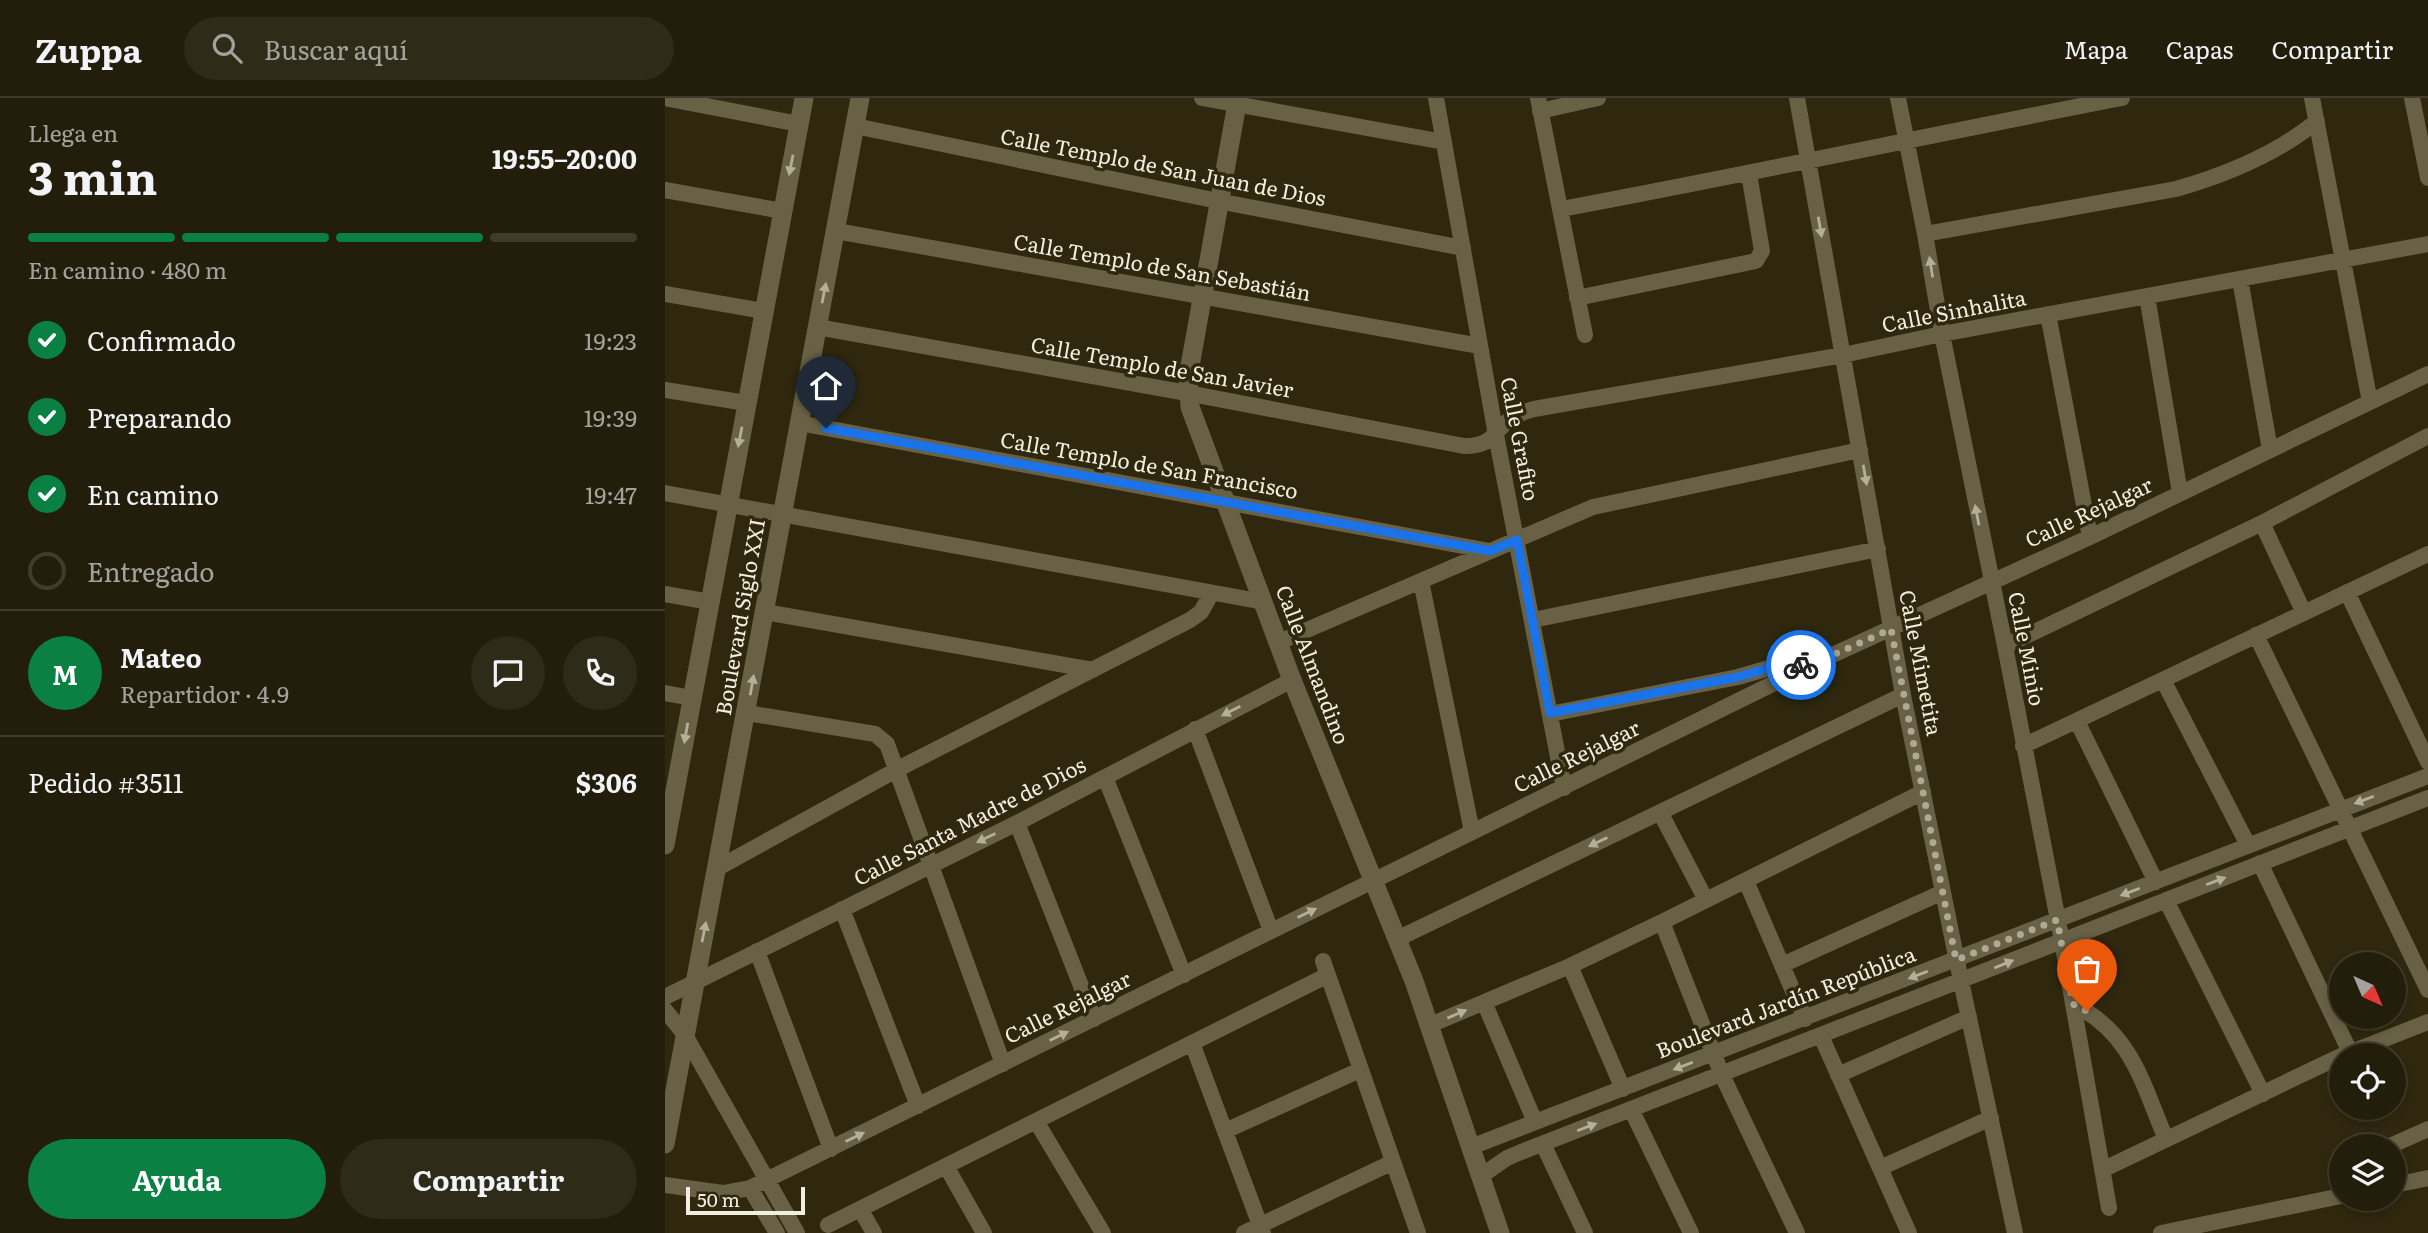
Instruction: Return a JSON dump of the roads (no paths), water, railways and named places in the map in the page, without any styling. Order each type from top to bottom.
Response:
[{"type":"street","points":[[665,98],[799,124]]},
{"type":"street","name":"Boulevard Siglo XXI","points":[[665,845],[670,795],[692,698],[804,98]]},
{"type":"street","name":"Boulevard Siglo XXI","points":[[665,1144],[860,98]]},
{"type":"street","points":[[1202,98],[1237,102],[1444,142]]},
{"type":"street","name":"Calle Grafito","points":[[1436,98],[1496,435],[1564,788]]},
{"type":"street","points":[[1584,335],[1539,104],[1598,98]]},
{"type":"street","name":"Calle Mimetita","points":[[1797,98],[1903,695],[1956,960],[2015,1233]]},
{"type":"street","name":"Calle Minio","points":[[1898,98],[2062,941],[2109,1208]]},
{"type":"street","points":[[1561,209],[1749,174],[1906,139],[2122,98]]},
{"type":"street","points":[[2312,98],[2370,402]]},
{"type":"street","points":[[2413,98],[2428,178]]},
{"type":"street","name":"Calle Almandino","points":[[1237,102],[1188,377],[1193,418],[1292,680],[1430,1025],[1500,1233]]},
{"type":"street","points":[[1925,234],[2176,189],[2205,181],[2278,147],[2317,121]]},
{"type":"street","name":"Calle Templo de San Juan de Dios","points":[[855,126],[1218,201],[1463,248]]},
{"type":"street","points":[[1577,298],[1756,261],[1762,251],[1749,174]]},
{"type":"street","points":[[665,190],[783,211]]},
{"type":"street","name":"Calle Templo de San Sebastián","points":[[836,230],[1480,346]]},
{"type":"street","name":"Calle Sinhalita","points":[[1496,435],[1513,417],[1534,409],[1843,355],[1942,334],[2428,244]]},
{"type":"street","points":[[2240,279],[2270,450]]},
{"type":"street","points":[[665,294],[764,311]]},
{"type":"street","points":[[2147,296],[2180,494]]},
{"type":"street","points":[[2048,314],[2090,537]]},
{"type":"street","name":"Calle Templo de San Javier","points":[[817,327],[1188,393],[1464,446],[1476,446],[1496,435]]},
{"type":"street","name":"Calle Rejalgar","points":[[665,1185],[723,1193],[750,1188],[1815,663],[2090,537],[2428,374]]},
{"type":"street","points":[[665,390],[746,404]]},
{"type":"street","name":"Calle Templo de San Francisco","points":[[799,423],[1490,551]]},
{"type":"street","points":[[2005,646],[2262,523],[2428,436]]},
{"type":"street","points":[[1279,642],[1572,515],[1618,500],[1860,450]]},
{"type":"street","points":[[665,493],[1263,602]]},
{"type":"street","points":[[2262,523],[2304,613]]},
{"type":"street","points":[[1533,620],[1878,549]]},
{"type":"street","points":[[2023,746],[2428,554]]},
{"type":"street","points":[[1421,581],[1472,832]]},
{"type":"street","points":[[2347,592],[2428,762]]},
{"type":"street","points":[[665,594],[710,602]]},
{"type":"street","points":[[716,869],[898,769],[1190,620],[1201,612],[1210,594]]},
{"type":"street","points":[[765,612],[1093,670]]},
{"type":"street","points":[[2256,635],[2428,990]]},
{"type":"street","points":[[1550,713],[1738,677],[1769,668],[1815,663]]},
{"type":"street","name":"Calle Santa Madre de Dios","points":[[665,997],[1017,823],[1292,680]]},
{"type":"street","points":[[2163,680],[2248,845]]},
{"type":"street","points":[[665,693],[692,698]]},
{"type":"street","points":[[1397,939],[1903,695]]},
{"type":"street","points":[[747,713],[875,734],[887,744],[1003,1064]]},
{"type":"street","points":[[2077,721],[2156,882]]},
{"type":"street","points":[[1195,729],[1271,931]]},
{"type":"street","name":"Boulevard Jardín República","points":[[1471,1147],[2428,776]]},
{"type":"street","points":[[1105,777],[1184,975]]},
{"type":"street","points":[[1430,1025],[1570,966],[1923,792]]},
{"type":"street","name":"Boulevard Jardín República","points":[[1481,1176],[1507,1158],[1543,1143],[2428,798]]},
{"type":"street","points":[[1660,812],[1706,900]]},
{"type":"street","points":[[1017,823],[1094,1019]]},
{"type":"street","points":[[2260,863],[2340,1043]]},
{"type":"street","points":[[1746,881],[1805,1018]]},
{"type":"street","points":[[1782,965],[1943,892]]},
{"type":"street","points":[[2167,900],[2263,1094]]},
{"type":"street","points":[[842,909],[918,1106]]},
{"type":"street","points":[[1662,922],[1722,1075],[1797,1233]]},
{"type":"street","points":[[757,951],[831,1149]]},
{"type":"street","points":[[1570,966],[1623,1088]]},
{"type":"street","points":[[828,1225],[1192,1043],[1325,968],[1418,1233]]},
{"type":"street","points":[[1484,1002],[1535,1122]]},
{"type":"street","points":[[2073,1004],[2099,1018],[2120,1040],[2130,1056],[2167,1139]]},
{"type":"street","points":[[665,1010],[685,1035],[797,1233]]},
{"type":"street","points":[[1838,1075],[1969,1017]]},
{"type":"street","points":[[2375,1043],[2428,1022]]},
{"type":"street","points":[[1821,1036],[1909,1233]]},
{"type":"street","points":[[1192,1043],[1262,1229]]},
{"type":"street","points":[[2102,1170],[2329,1063]]},
{"type":"street","points":[[1225,1131],[1360,1070]]},
{"type":"street","points":[[1632,1109],[1691,1233]]},
{"type":"street","points":[[1880,1168],[1991,1118]]},
{"type":"street","points":[[1036,1121],[1103,1233]]},
{"type":"street","points":[[2406,1139],[2428,1129]]},
{"type":"street","points":[[1543,1143],[1585,1233]]},
{"type":"street","points":[[1244,1233],[1262,1229],[1393,1161]]},
{"type":"street","points":[[946,1166],[984,1233]]},
{"type":"street","points":[[2406,1183],[2428,1178]]},
{"type":"street","points":[[750,1188],[776,1233]]},
{"type":"street","points":[[2161,1233],[2329,1198]]},
{"type":"street","points":[[860,1209],[874,1233]]}]
